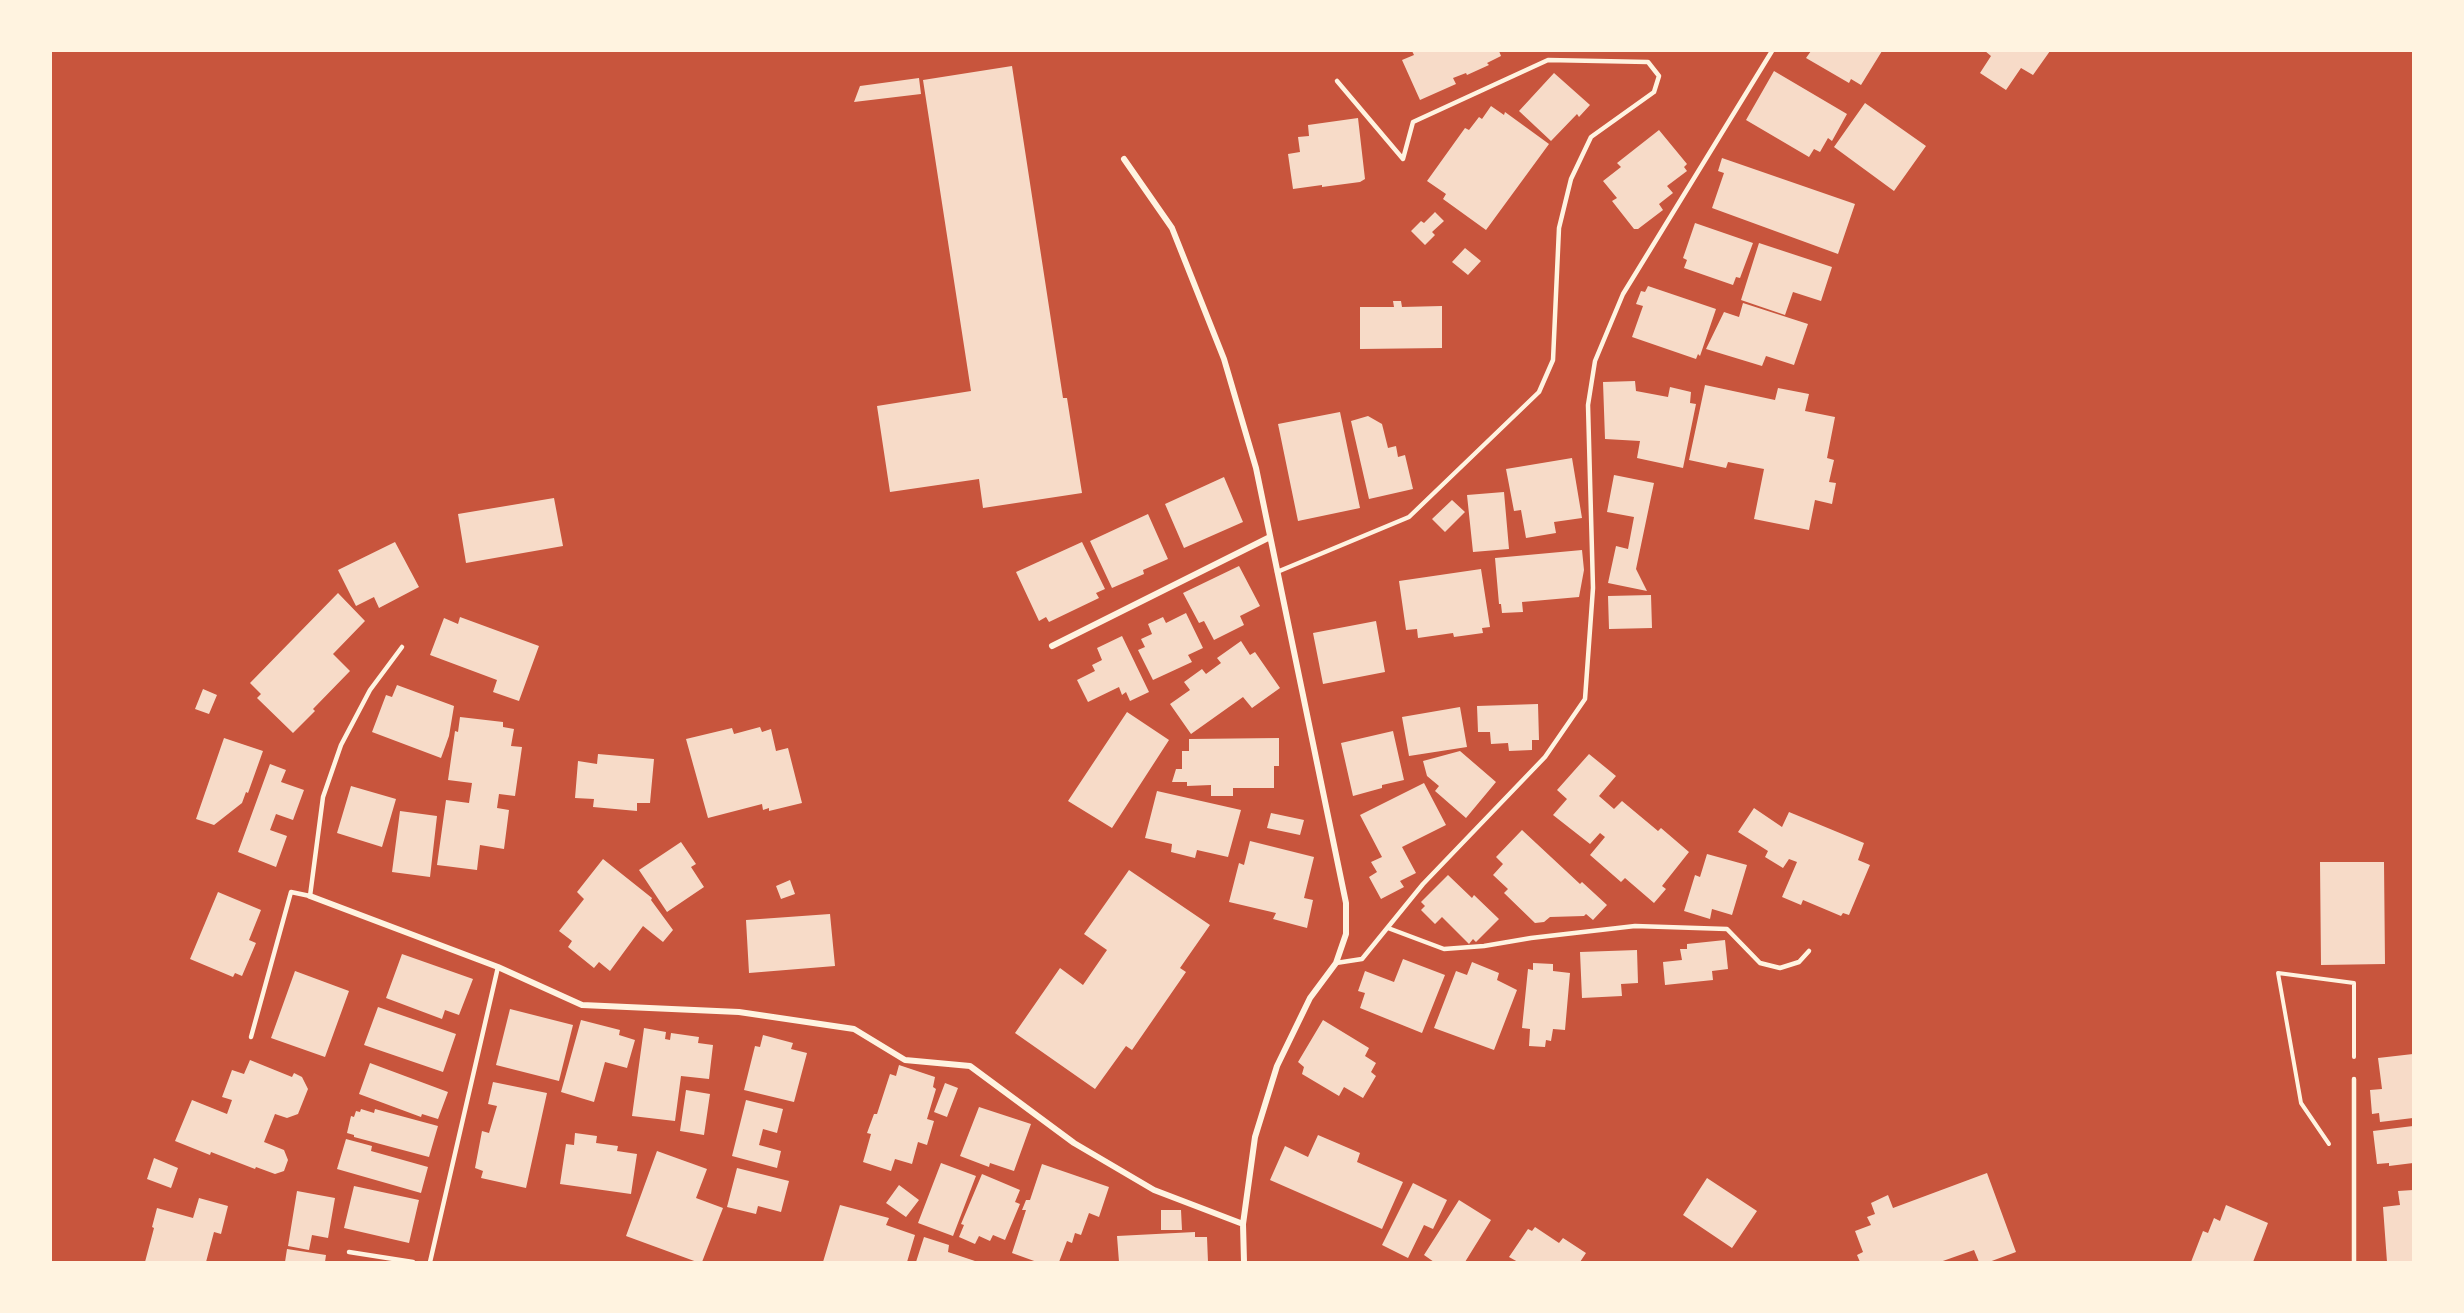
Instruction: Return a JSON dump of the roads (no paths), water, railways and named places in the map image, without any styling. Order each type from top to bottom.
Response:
[{"type":"street","points":[[1124,159],[1172,228],[1219,348],[1256,468],[1346,903],[1346,934],[1336,963],[1310,998],[1277,1066],[1255,1137],[1243,1224],[1244,1262]]},
{"type":"street","points":[[1052,646],[1270,537]]},
{"type":"street","points":[[310,896],[498,967],[582,1005],[739,1012],[842,1027],[854,1029],[905,1060],[970,1066],[1074,1143],[1144,1184],[1243,1224]]},
{"type":"lane","points":[[1336,963],[1362,958],[1423,884],[1545,757],[1585,699],[1593,588],[1588,405],[1595,361],[1623,294],[1772,51]]},
{"type":"lane","points":[[1277,572],[1408,517],[1539,392],[1553,360],[1559,228],[1571,179],[1591,137],[1654,92],[1659,76],[1648,62],[1548,60],[1413,122],[1403,159],[1337,81]]},
{"type":"lane","points":[[251,1037],[291,892],[310,896],[323,797],[341,745],[370,690],[402,647]]},
{"type":"lane","points":[[1388,928],[1444,949],[1635,927],[1727,929],[1760,963],[1780,968],[1799,962],[1809,951]]},
{"type":"lane","points":[[430,1262],[498,967]]},
{"type":"lane","points":[[2354,1079],[2354,1262]]},
{"type":"lane","points":[[349,1252],[413,1262]]}]
